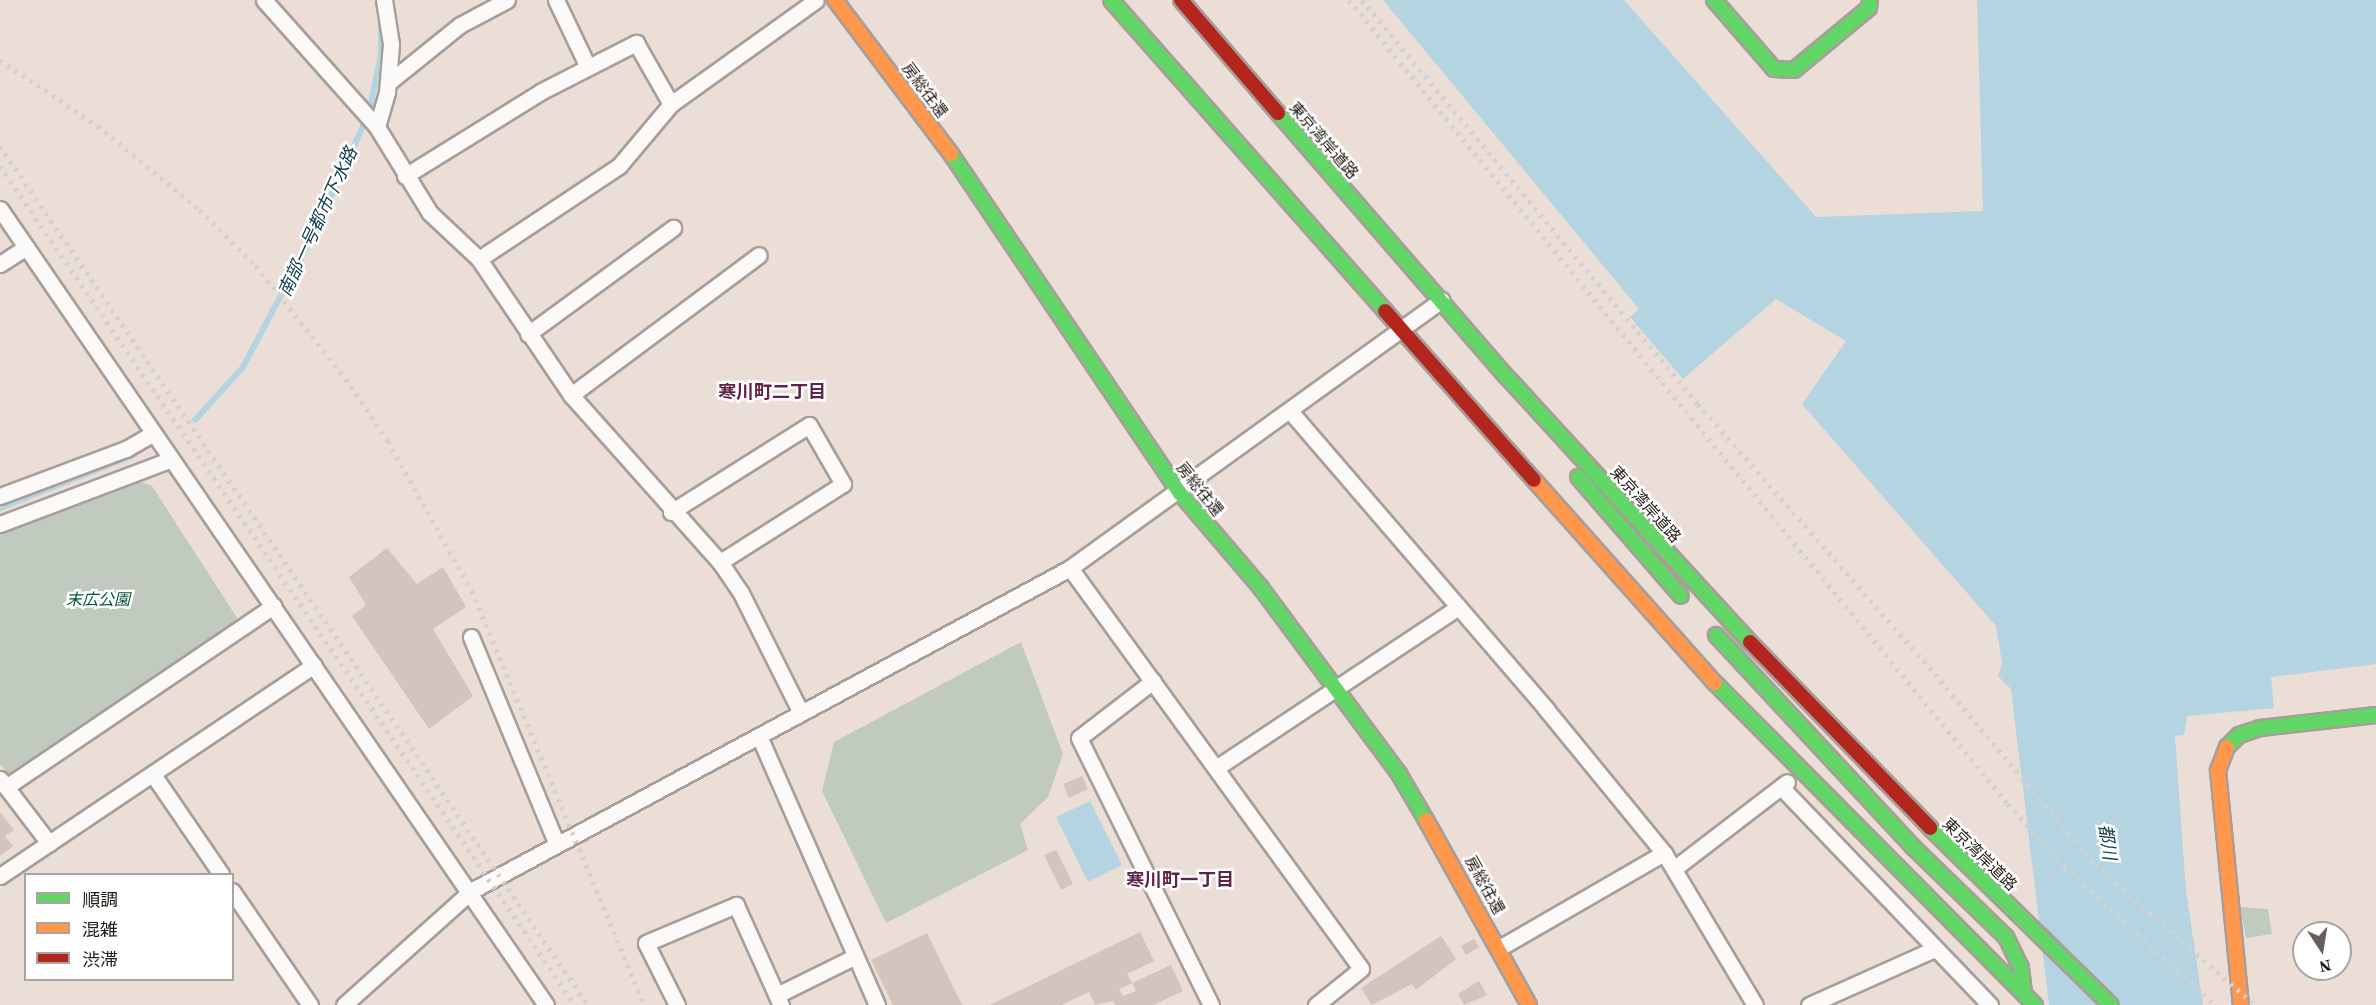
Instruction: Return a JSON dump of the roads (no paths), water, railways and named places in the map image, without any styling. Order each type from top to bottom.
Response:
[{"type":"main road","name":"房総往還","points":[[835,0],[940,137],[1180,493],[1261,588],[1399,774],[1501,947],[1529,1005]]},
{"type":"main road","points":[[1111,0],[1681,647],[1799,772],[2024,1000],[2035,1005]]},
{"type":"main road","name":"東京湾岸道路","points":[[1181,0],[1507,377],[1738,630],[1917,816],[2111,1005]]},
{"type":"main road","points":[[1714,0],[1774,69],[1794,70],[1869,8],[1870,0]]},
{"type":"main road","points":[[1507,377],[1603,511],[1690,607]]},
{"type":"main road","points":[[1706,624],[1912,847],[2006,937],[2021,968],[2024,1000]]},
{"type":"main road","points":[[2241,1005],[2218,771],[2224,750],[2240,735],[2260,728],[2376,715]]},
{"type":"street","points":[[264,0],[375,125],[430,213],[479,259],[571,395],[671,512],[720,562],[741,593],[801,713]]},
{"type":"street","points":[[375,125],[388,83],[391,44],[384,0]]},
{"type":"street","points":[[388,83],[460,25],[507,0]]},
{"type":"street","points":[[556,0],[587,65]]},
{"type":"street","points":[[479,259],[619,166],[671,104],[816,0]]},
{"type":"street","points":[[405,176],[587,65],[636,43],[671,104]]},
{"type":"street","points":[[0,209],[169,460],[471,891],[546,1005]]},
{"type":"street","points":[[528,334],[673,228]]},
{"type":"street","points":[[0,264],[26,247]]},
{"type":"street","points":[[571,395],[759,255]]},
{"type":"street","points":[[344,1005],[471,891],[556,842],[759,736],[1070,568],[1180,493],[1441,300]]},
{"type":"street","points":[[1290,411],[1664,853],[1755,1005]]},
{"type":"street","points":[[671,512],[809,425],[843,484],[720,562]]},
{"type":"street","points":[[0,496],[126,449],[152,434]]},
{"type":"street","points":[[0,524],[169,460]]},
{"type":"street","points":[[1070,568],[1361,969],[1316,1005]]},
{"type":"street","points":[[49,843],[3,783],[273,606]]},
{"type":"street","points":[[1216,768],[1458,607]]},
{"type":"street","points":[[471,637],[556,842]]},
{"type":"street","points":[[0,876],[154,776],[314,665]]},
{"type":"street","points":[[1153,681],[1079,738],[1211,1005]]},
{"type":"street","points":[[759,736],[877,1005]]},
{"type":"street","points":[[1675,868],[1799,772]]},
{"type":"street","points":[[154,776],[220,873]]},
{"type":"street","points":[[1781,787],[1990,1005]]},
{"type":"street","points":[[1501,947],[1664,853]]},
{"type":"street","points":[[234,894],[310,1005]]},
{"type":"street","points":[[677,1005],[646,943],[736,905],[779,1000],[854,957]]},
{"type":"street","points":[[1809,1005],[1934,949]]},
{"type":"water","name":"都川","points":[[1383,0],[1624,0],[1816,217],[1983,211],[1977,0],[2376,0],[2376,664],[2271,677],[2274,708],[2187,716],[2184,735],[2175,736],[2186,891],[2203,1005],[2049,1005],[2011,689],[1998,676],[2002,663],[1996,626],[1802,404],[1846,341],[1776,299],[1683,379],[1630,317],[1639,309]]},
{"type":"water","points":[[1090,801],[1122,865],[1088,882],[1056,817]]},
{"type":"waterway","name":"南部一号都市下水路","points":[[195,420],[243,367],[316,229],[369,113],[381,55],[381,23]]},
{"type":"waterway","name":"南部一号都市下水路","points":[[0,508],[134,455]]},
{"type":"railway","points":[[1349,0],[2008,804],[2064,866],[2215,1005]]},
{"type":"railway","points":[[1362,0],[1698,404],[1935,674],[2095,865],[2255,1005]]},
{"type":"railway","points":[[0,60],[98,126],[200,210],[256,266],[346,379],[388,441],[472,591],[644,1005]]},
{"type":"railway","points":[[0,146],[588,1005]]},
{"type":"railway","points":[[0,166],[575,1005]]},
{"type":"district","name":"寒川町二丁目","points":[[772,392]]},
{"type":"district","name":"寒川町一丁目","points":[[1180,880]]},
{"type":"park label","name":"末広公園","points":[[98,599]]}]
